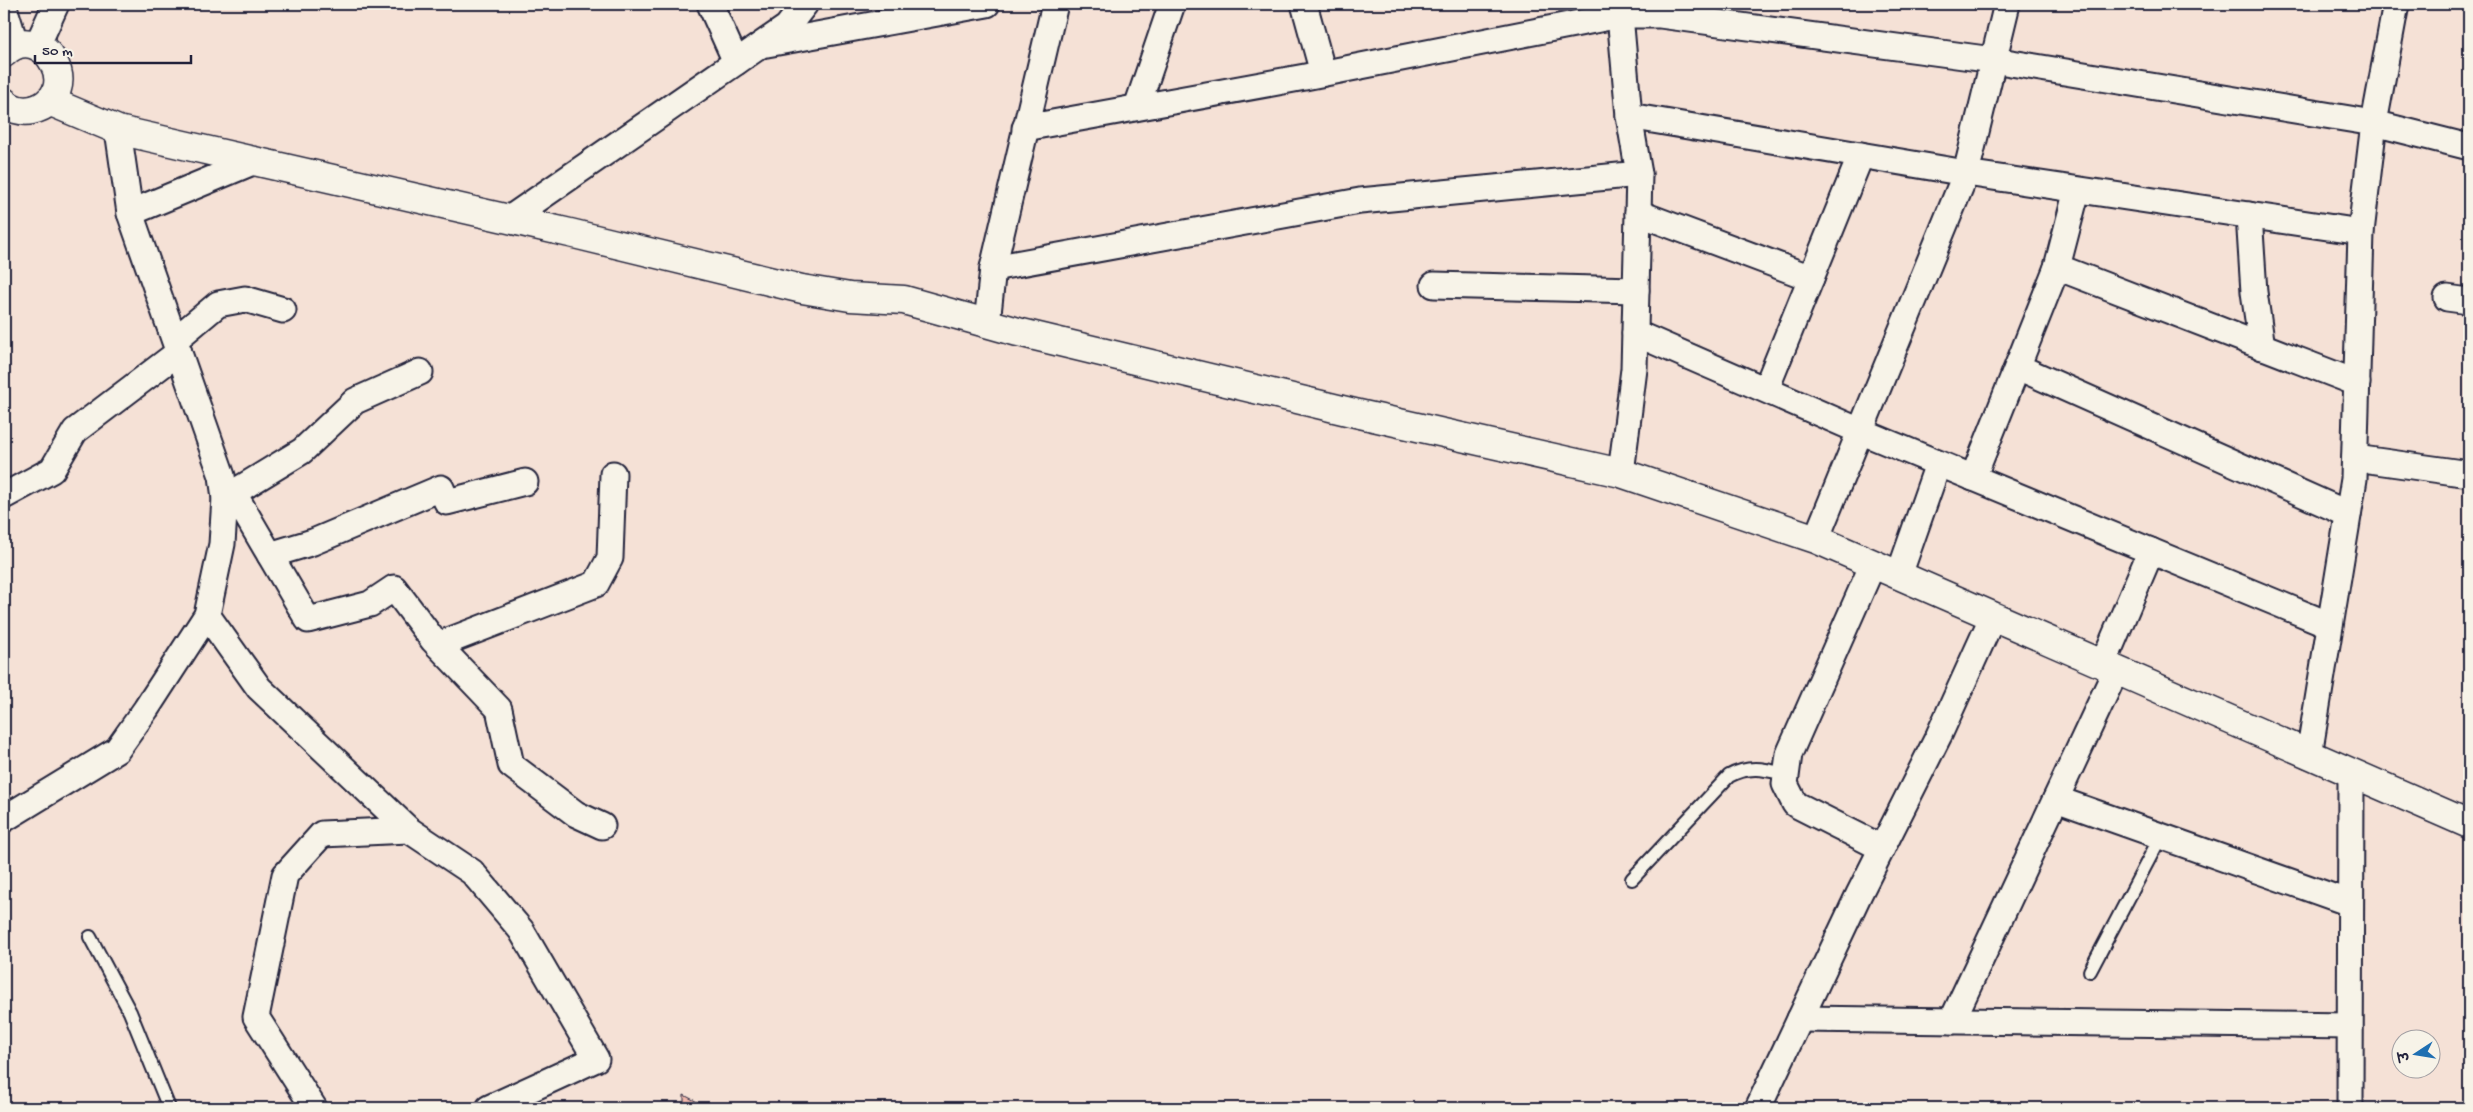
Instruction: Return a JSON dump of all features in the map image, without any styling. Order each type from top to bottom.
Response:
[{"type":"street","points":[[19,49],[56,4]]},
{"type":"street","points":[[710,4],[736,62]]},
{"type":"street","points":[[509,219],[787,27],[805,4]]},
{"type":"street","points":[[760,46],[987,4]]},
{"type":"street","points":[[987,323],[993,268],[1056,4]]},
{"type":"street","points":[[1137,107],[1172,4]]},
{"type":"street","points":[[1304,4],[1323,73]]},
{"type":"street","points":[[1816,539],[1966,173],[2007,4]]},
{"type":"street","points":[[2309,755],[2348,514],[2354,458],[2361,232],[2374,123],[2396,4]]},
{"type":"street","points":[[4,7],[19,49]]},
{"type":"street","points":[[1025,128],[1323,73],[1620,9],[1993,60],[2374,123],[2469,147]]},
{"type":"street","points":[[1620,9],[1629,116],[1640,174],[1634,368],[1621,474]]},
{"type":"street","points":[[5,106],[18,110],[40,108],[56,92],[58,69],[46,52],[19,49]]},
{"type":"street","points":[[49,101],[118,130],[509,219],[802,289],[850,297],[904,300],[987,323],[1345,411],[1621,474],[1816,539],[2469,824]]},
{"type":"street","points":[[1629,116],[1966,173],[2361,232]]},
{"type":"street","points":[[118,130],[130,213],[229,495],[270,555],[308,620],[370,604],[394,588],[438,645],[499,709],[511,765],[576,814],[602,826]]},
{"type":"street","points":[[1766,389],[1861,155]]},
{"type":"street","points":[[130,213],[255,160]]},
{"type":"street","points":[[993,268],[1360,201],[1640,174]]},
{"type":"street","points":[[1973,478],[2057,268],[2077,190]]},
{"type":"street","points":[[1638,213],[1811,278]]},
{"type":"street","points":[[2249,215],[2254,292],[2262,347]]},
{"type":"street","points":[[2057,268],[2357,383]]},
{"type":"street","points":[[1434,286],[1636,290]]},
{"type":"street","points":[[4,496],[52,470],[75,431],[177,346],[218,304],[245,299],[283,310]]},
{"type":"street","points":[[1635,333],[1938,464],[2330,625]]},
{"type":"street","points":[[2018,367],[2348,514]]},
{"type":"street","points":[[229,495],[302,451],[355,401],[420,372]]},
{"type":"street","points":[[2354,458],[2469,474]]},
{"type":"street","points":[[1899,576],[1938,464]]},
{"type":"street","points":[[438,645],[596,584],[610,558],[612,474]]},
{"type":"street","points":[[270,555],[313,542],[441,488],[446,502],[525,482]]},
{"type":"street","points":[[4,819],[117,750],[146,709],[207,615],[222,544],[229,495]]},
{"type":"street","points":[[1952,1021],[2056,799],[2109,667],[2152,551]]},
{"type":"street","points":[[1873,564],[1789,754],[1785,784],[1795,804],[1882,848]]},
{"type":"street","points":[[207,615],[259,688],[410,830],[472,872],[521,930],[596,1059],[490,1108]]},
{"type":"street","points":[[1758,1108],[1882,848],[1939,735],[1993,616]]},
{"type":"street","points":[[2350,773],[2350,1108]]},
{"type":"street","points":[[2056,799],[2350,903]]},
{"type":"street","points":[[314,1108],[256,1017],[285,875],[322,834],[410,830]]},
{"type":"street","points":[[1800,1019],[2349,1026]]},
{"type":"lane","points":[[1632,879],[1729,776],[1741,769],[1755,767],[1785,774]]},
{"type":"lane","points":[[2090,971],[2161,836]]},
{"type":"lane","points":[[90,937],[130,1012],[169,1108]]},
{"type":"building","points":[[684,1095],[709,1108],[684,1108]]}]
